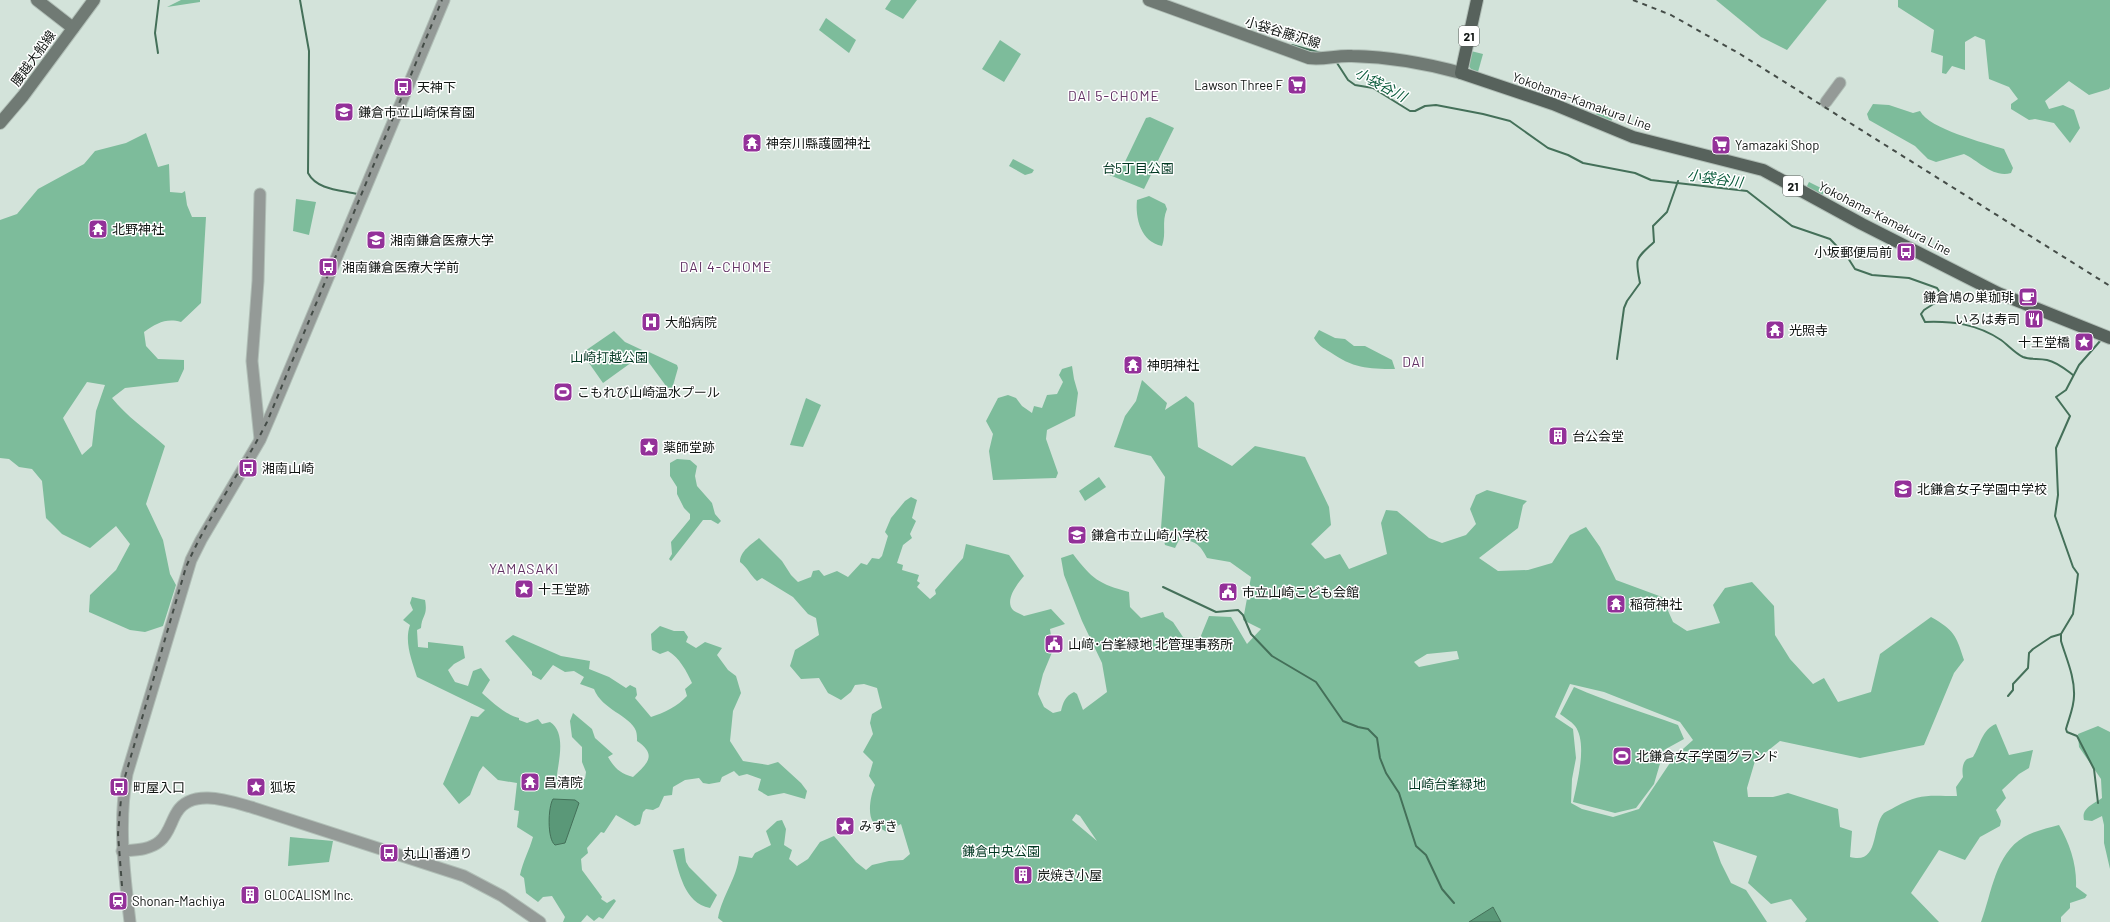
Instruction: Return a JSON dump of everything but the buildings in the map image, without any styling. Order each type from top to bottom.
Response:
[{"type":"main road","points":[[37,0],[73,28],[94,0]]},
{"type":"main road","name":"小袋谷藤沢線","points":[[1149,0],[1309,58],[1328,59],[1350,55],[1402,60],[1461,73]]},
{"type":"main road","name":"21","points":[[1461,73],[1477,0]]},
{"type":"main road","name":"腰越大船線","points":[[0,123],[23,96],[73,28]]},
{"type":"main road","name":"Yokohama-Kamakura Line","points":[[1461,73],[1553,104],[1633,137],[1763,170],[1862,224],[1998,293],[2110,338]]},
{"type":"street","points":[[130,922],[122,851],[122,801],[127,774],[183,581],[201,540],[260,440],[312,320],[444,0]]},
{"type":"street","points":[[1826,102],[1840,83]]},
{"type":"street","points":[[260,194],[258,281],[252,361],[260,440]]},
{"type":"street","points":[[122,851],[145,848],[161,840],[170,828],[176,813],[190,800],[199,798],[223,800],[249,806],[464,876],[502,896],[540,922]]},
{"type":"green space","points":[[181,0],[200,0],[200,2],[167,7]]},
{"type":"green space","points":[[891,0],[917,0],[903,19],[885,9]]},
{"type":"green space","points":[[1716,0],[1827,0],[1787,50],[1761,37]]},
{"type":"green space","points":[[1898,0],[2110,0],[2110,87],[2109,89],[2089,95],[2069,81],[2045,101],[2049,109],[2063,105],[2074,110],[2080,128],[2070,143],[2054,123],[2035,119],[2029,120],[2011,109],[2011,104],[2018,99],[2009,87],[1989,79],[1985,40],[1975,36],[1965,42],[1965,70],[1952,66],[1946,74],[1942,73],[1943,56],[1931,52],[1934,30],[1898,7]]},
{"type":"green space","points":[[826,18],[856,40],[849,53],[819,30]]},
{"type":"green space","points":[[1000,40],[1021,54],[1004,82],[982,69]]},
{"type":"green space","points":[[1471,51],[1483,54],[1478,72],[1471,69],[1468,65]]},
{"type":"green space","points":[[1873,104],[1889,105],[1913,113],[1920,111],[1925,118],[1934,124],[1971,139],[2004,149],[2013,168],[2011,173],[2004,174],[1992,171],[1964,154],[1936,162],[1928,159],[1915,146],[1869,120],[1867,114]]},
{"type":"green space","points":[[1598,108],[1614,114],[1611,122],[1596,115]]},
{"type":"green space","name":"台5丁目公園","points":[[1150,117],[1174,128],[1144,189],[1107,174],[1122,168],[1146,118]]},
{"type":"green space","points":[[146,133],[158,167],[169,164],[170,192],[182,193],[185,191],[187,205],[192,217],[206,217],[201,303],[181,322],[162,322],[144,332],[146,346],[158,359],[184,360],[184,369],[178,382],[125,388],[112,398],[130,417],[165,446],[146,504],[163,540],[170,574],[176,585],[163,626],[145,632],[130,630],[89,612],[90,595],[116,570],[130,544],[116,526],[90,548],[62,534],[46,518],[42,481],[32,469],[19,467],[9,459],[0,458],[0,220],[17,214],[38,189],[84,164],[95,151],[126,143]],"holes":[[[87,382],[105,385],[96,411],[92,446],[82,455],[63,418]]]},
{"type":"green space","points":[[1013,159],[1034,170],[1032,173],[1025,175],[1009,166]]},
{"type":"green space","points":[[1809,182],[1825,190],[1821,197],[1806,188]]},
{"type":"green space","points":[[1149,196],[1165,204],[1167,209],[1164,219],[1164,236],[1162,246],[1149,240],[1144,234],[1138,221],[1137,200]]},
{"type":"green space","points":[[296,199],[316,202],[309,235],[293,231]]},
{"type":"green space","points":[[1319,330],[1335,338],[1345,339],[1354,346],[1365,346],[1392,360],[1395,369],[1368,368],[1353,364],[1338,357],[1317,343],[1314,338]]},
{"type":"green space","name":"山崎打越公園","points":[[614,331],[625,342],[642,350],[639,357],[603,383],[582,353]]},
{"type":"green space","points":[[649,352],[677,365],[678,368],[672,389],[669,390],[644,356]]},
{"type":"green space","points":[[1072,366],[1078,393],[1075,416],[1047,430],[1046,439],[1058,473],[1056,478],[993,480],[989,451],[993,434],[986,421],[998,398],[1008,395],[1016,398],[1022,406],[1032,413],[1034,406],[1042,408],[1047,395],[1057,394],[1063,382],[1059,375],[1062,369]]},
{"type":"green space","points":[[1142,380],[1167,403],[1165,410],[1186,396],[1194,403],[1198,447],[1232,466],[1255,446],[1305,457],[1329,507],[1331,525],[1311,544],[1325,559],[1340,554],[1349,569],[1387,554],[1381,523],[1386,510],[1397,511],[1429,538],[1442,543],[1466,535],[1476,524],[1470,509],[1476,495],[1487,490],[1527,501],[1523,505],[1518,528],[1479,558],[1498,571],[1528,570],[1552,563],[1570,535],[1586,527],[1600,547],[1616,580],[1662,597],[1673,622],[1687,631],[1720,623],[1713,605],[1725,588],[1752,582],[1774,606],[1775,635],[1790,659],[1813,684],[1824,678],[1838,702],[1871,692],[1880,654],[1931,617],[1939,622],[1953,634],[1959,645],[1964,660],[1954,673],[1924,745],[1860,758],[1780,741],[1755,761],[1747,788],[1748,797],[1773,797],[1788,793],[1838,809],[1840,827],[1852,831],[1850,857],[1860,858],[1871,850],[1877,827],[1885,812],[1918,797],[1957,796],[1956,787],[1963,777],[1963,765],[1967,759],[1973,757],[1984,734],[1991,726],[1996,724],[2009,755],[2033,750],[2029,768],[2019,774],[2002,790],[2006,798],[1996,810],[2001,821],[2000,826],[1980,837],[1965,860],[1939,850],[1911,893],[1939,922],[1805,922],[1807,919],[1791,899],[1771,904],[1748,883],[1757,856],[1713,841],[1721,863],[1731,883],[1746,890],[1767,922],[723,922],[718,918],[738,864],[739,856],[752,858],[755,853],[771,845],[766,831],[777,821],[782,820],[786,829],[784,845],[792,850],[789,859],[797,866],[808,859],[820,842],[834,836],[856,862],[866,870],[872,865],[889,861],[903,860],[910,854],[901,824],[887,832],[873,822],[870,814],[871,798],[875,785],[869,776],[873,762],[863,752],[873,734],[870,723],[872,714],[882,708],[877,688],[864,684],[855,685],[851,692],[841,700],[828,693],[819,678],[801,679],[790,666],[795,650],[819,635],[816,618],[808,614],[793,597],[762,578],[757,581],[740,562],[744,551],[759,538],[782,561],[791,575],[798,582],[811,577],[813,571],[819,570],[824,576],[837,571],[848,577],[861,563],[867,565],[872,558],[879,559],[882,556],[888,536],[885,532],[891,518],[905,501],[911,497],[917,500],[912,518],[916,521],[910,534],[912,538],[903,545],[897,563],[903,565],[902,570],[919,575],[917,581],[920,583],[917,587],[930,599],[936,594],[935,590],[963,558],[966,544],[1009,555],[1024,576],[1011,597],[1011,606],[1014,611],[1024,616],[1051,609],[1065,624],[1050,629],[1053,650],[1043,674],[1038,694],[1044,707],[1053,713],[1061,711],[1066,698],[1074,692],[1077,694],[1083,710],[1107,692],[1102,663],[1082,621],[1064,575],[1061,558],[1073,554],[1091,575],[1103,583],[1129,592],[1130,607],[1141,618],[1163,612],[1165,617],[1173,622],[1183,637],[1200,638],[1209,616],[1231,617],[1247,644],[1261,629],[1243,620],[1251,577],[1230,562],[1207,558],[1202,549],[1193,542],[1179,540],[1175,548],[1165,545],[1161,528],[1165,477],[1151,456],[1114,447],[1125,416],[1136,401]],"holes":[[[1457,651],[1459,659],[1419,667],[1414,662],[1427,654]],[[1570,684],[1604,692],[1680,722],[1693,740],[1674,757],[1639,809],[1613,817],[1582,809],[1571,803],[1572,779],[1576,758],[1573,729],[1555,717]],[[1076,814],[1080,816],[1097,841],[1072,820]]]},
{"type":"green space","points":[[806,398],[821,405],[803,447],[790,445]]},
{"type":"green space","points":[[677,459],[690,460],[697,466],[695,476],[697,486],[712,503],[715,514],[721,521],[718,524],[711,520],[703,520],[671,561],[669,559],[672,554],[671,542],[690,519],[690,514],[684,508],[677,494],[677,487],[670,476],[670,463]]},
{"type":"green space","points":[[1099,477],[1106,487],[1085,501],[1079,491]]},
{"type":"green space","points":[[412,597],[425,600],[426,606],[421,628],[417,630],[418,647],[428,648],[428,642],[463,646],[465,658],[454,664],[448,670],[455,682],[468,686],[473,671],[481,668],[490,680],[482,693],[495,704],[509,714],[519,718],[519,720],[527,723],[538,719],[542,724],[550,722],[555,726],[560,739],[560,754],[557,775],[585,779],[586,772],[582,762],[582,747],[572,737],[570,721],[573,713],[592,729],[595,738],[613,754],[608,757],[613,765],[621,772],[633,777],[646,764],[649,755],[643,746],[637,741],[636,732],[633,725],[603,702],[594,689],[580,684],[584,677],[574,671],[565,672],[553,665],[541,680],[532,675],[532,672],[505,641],[513,635],[561,656],[590,661],[589,669],[609,677],[626,688],[630,685],[636,688],[637,695],[635,698],[651,717],[666,711],[679,703],[687,696],[685,689],[692,683],[688,674],[676,657],[668,651],[660,654],[652,650],[651,634],[660,626],[674,631],[684,631],[688,637],[686,642],[696,648],[705,642],[722,648],[717,655],[728,670],[736,676],[741,693],[733,711],[730,741],[743,761],[768,765],[778,762],[801,783],[807,791],[805,799],[784,793],[768,796],[758,790],[761,779],[747,774],[739,776],[734,771],[722,777],[720,782],[709,784],[703,783],[699,778],[685,780],[673,787],[672,795],[664,796],[659,807],[653,810],[646,809],[643,812],[640,824],[635,826],[616,815],[604,833],[601,832],[587,848],[588,853],[581,859],[582,870],[602,897],[601,899],[607,903],[614,899],[616,901],[603,919],[599,917],[594,921],[587,915],[581,922],[563,922],[565,917],[552,896],[543,897],[538,902],[526,893],[524,878],[520,875],[533,837],[517,827],[519,811],[514,810],[517,783],[498,780],[483,766],[470,795],[459,804],[443,784],[471,716],[478,717],[485,710],[417,677],[408,645],[408,631],[410,625],[403,620],[413,610],[410,603]]},
{"type":"green space","name":"北鎌倉女子学園グランド","points":[[1574,687],[1678,725],[1684,739],[1664,750],[1654,784],[1636,808],[1615,813],[1573,802],[1579,774],[1581,742],[1579,733],[1575,726],[1560,714]]},
{"type":"green space","points":[[2098,726],[2110,732],[2110,869],[2104,843],[2104,825],[2102,816],[2092,821],[2084,820],[2084,812],[2086,809],[2102,798],[2101,779],[2079,747],[2078,734]]},
{"type":"green space","points":[[2059,825],[2072,855],[2076,887],[2087,895],[2085,898],[2070,903],[2070,908],[2061,917],[2061,922],[1981,922],[1996,875],[2007,853],[2014,844],[2037,831]]},
{"type":"green space","points":[[290,837],[333,841],[329,862],[288,866]]},
{"type":"green space","points":[[684,848],[686,862],[689,867],[717,895],[710,908],[701,905],[694,900],[688,893],[680,877],[673,850]]},
{"type":"shaded area","points":[[553,799],[575,800],[579,803],[565,843],[555,845],[552,842],[549,823],[551,803]]},
{"type":"shaded area","points":[[1493,907],[1501,922],[1469,922]]},
{"type":"waterway","points":[[158,53],[155,33],[159,0]]},
{"type":"waterway","points":[[300,0],[309,51],[308,173],[312,179],[323,186],[357,194]]},
{"type":"waterway","name":"小袋谷川","points":[[1292,45],[1321,53]]},
{"type":"waterway","name":"小袋谷川","points":[[1337,63],[1348,80],[1355,85],[1373,88],[1410,111],[1415,111],[1425,106],[1436,105],[1483,114],[1510,121],[1548,148],[1568,155],[1583,163],[1635,173],[1651,180],[1747,191],[1792,226],[1830,239],[1848,258],[1855,269],[1872,275],[1909,278],[1937,288],[1939,291],[1938,301],[1924,310],[1921,314],[1925,322],[1955,323],[1983,330],[2001,340],[2023,357],[2044,359],[2054,362],[2073,375]]},
{"type":"waterway","points":[[1617,359],[1624,308],[1627,301],[1640,283],[1637,268],[1638,260],[1643,252],[1654,242],[1653,226],[1667,212],[1678,181]]},
{"type":"waterway","points":[[2098,803],[2094,769],[2077,736],[2067,732],[2066,729],[2073,704],[2074,689],[2072,675],[2061,641],[2061,634],[2073,614],[2078,574],[2073,567],[2055,516],[2058,495],[2056,448],[2070,416],[2056,397],[2066,390],[2079,365],[2101,340]]},
{"type":"waterway","points":[[1163,587],[1216,612],[1238,610],[1243,615],[1251,634],[1272,656],[1316,682],[1343,721],[1368,729],[1377,738],[1380,758],[1386,773],[1399,793],[1416,846],[1426,855],[1442,889],[1454,903]]},
{"type":"waterway","points":[[2008,696],[2013,690],[2013,684],[2028,668],[2029,653],[2051,637],[2061,634]]},
{"type":"railway","points":[[122,886],[118,834],[122,787],[186,567],[204,530],[267,422],[442,0]]},
{"type":"railway","points":[[1633,0],[1671,15],[1740,54],[2110,286]]},
{"type":"place","name":"Lawson Three F","points":[[1297,85]]},
{"type":"place","name":"天神下","points":[[403,87]]},
{"type":"place","name":"鎌倉市立山崎保育園","points":[[344,112]]},
{"type":"place","name":"神奈川縣護國神社","points":[[752,143]]},
{"type":"place","name":"Yamazaki Shop","points":[[1721,145]]},
{"type":"place","name":"北野神社","points":[[98,229]]},
{"type":"place","name":"湘南鎌倉医療大学","points":[[376,240]]},
{"type":"place","name":"小坂郵便局前","points":[[1906,252]]},
{"type":"place","name":"湘南鎌倉医療大学前","points":[[328,267]]},
{"type":"place","name":"鎌倉鳩の巣珈琲","points":[[2028,297]]},
{"type":"place","name":"いろは寿司","points":[[2034,319]]},
{"type":"place","name":"大船病院","points":[[651,322]]},
{"type":"place","name":"光照寺","points":[[1775,330]]},
{"type":"place","name":"十王堂橋","points":[[2084,342]]},
{"type":"place","name":"神明神社","points":[[1133,365]]},
{"type":"place","name":"こもれび山崎温水プール","points":[[563,392]]},
{"type":"place","name":"台公会堂","points":[[1558,436]]},
{"type":"place","name":"薬師堂跡","points":[[649,447]]},
{"type":"place","name":"湘南山崎","points":[[248,468]]},
{"type":"place","name":"北鎌倉女子学園中学校","points":[[1903,489]]},
{"type":"place","name":"鎌倉市立山崎小学校","points":[[1077,535]]},
{"type":"place","name":"十王堂跡","points":[[524,589]]},
{"type":"place","name":"市立山崎こども会館","points":[[1228,592]]},
{"type":"place","name":"稲荷神社","points":[[1616,604]]},
{"type":"place","name":"山﨑･台峯緑地 北管理事務所","points":[[1054,644]]},
{"type":"place","name":"北鎌倉女子学園グランド","points":[[1622,756]]},
{"type":"place","name":"昌清院","points":[[530,782]]},
{"type":"place","name":"町屋入口","points":[[119,787]]},
{"type":"place","name":"狐坂","points":[[256,787]]},
{"type":"place","name":"みずき","points":[[845,826]]},
{"type":"place","name":"丸山1番通り","points":[[389,853]]},
{"type":"place","name":"炭焼き小屋","points":[[1023,875]]},
{"type":"place","name":"GLOCALISM Inc.","points":[[250,895]]},
{"type":"place","name":"Shonan-Machiya","points":[[118,901]]},
{"type":"district","name":"DAI 5-CHOME","points":[[1114,95]]},
{"type":"district","name":"DAI 4-CHOME","points":[[726,266]]},
{"type":"district","name":"DAI","points":[[1414,361]]},
{"type":"district","name":"YAMASAKI","points":[[524,568]]},
{"type":"park label","name":"山崎台峯緑地","points":[[1447,784]]},
{"type":"park label","name":"鎌倉中央公園","points":[[1001,851]]}]
